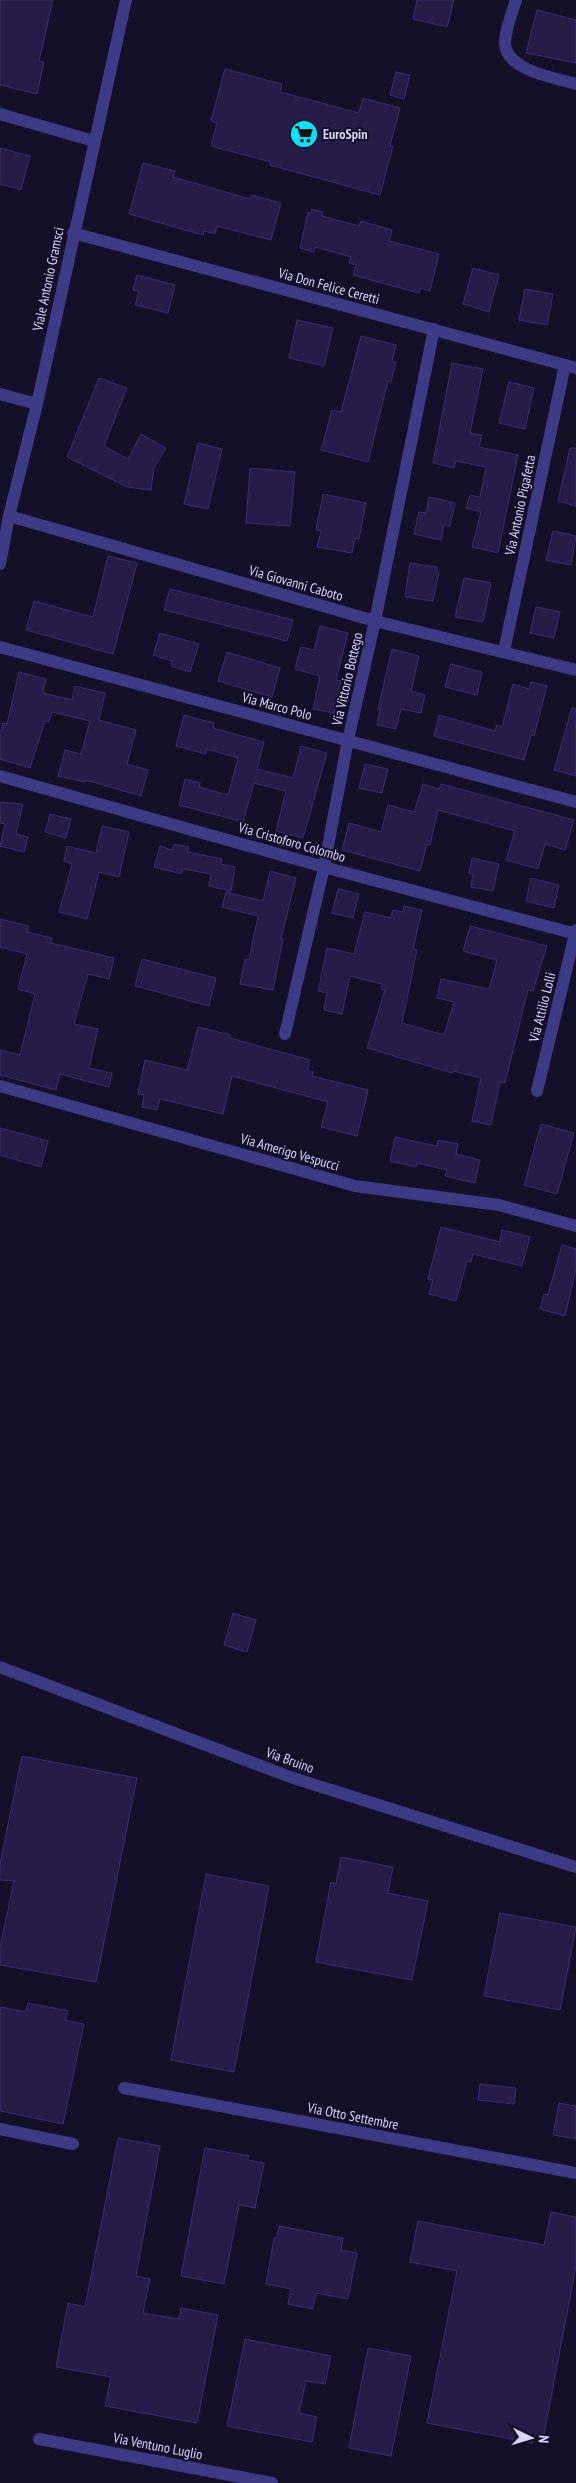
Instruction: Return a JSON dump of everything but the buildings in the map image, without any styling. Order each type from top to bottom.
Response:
[{"type":"street","name":"Viale Antonio Gramsci","points":[[0,564],[6,520],[37,404],[73,233],[126,0]]},
{"type":"street","points":[[516,0],[504,43],[510,58],[522,68],[576,84]]},
{"type":"street","points":[[0,114],[94,141]]},
{"type":"street","name":"Via Don Felice Ceretti","points":[[73,233],[570,366]]},
{"type":"street","name":"Via Vittorio Bottego","points":[[285,1034],[324,867],[348,740],[375,621],[434,329]]},
{"type":"street","name":"Via Antonio Pigafetta","points":[[504,651],[570,366]]},
{"type":"street","points":[[0,394],[37,404]]},
{"type":"street","name":"Via Giovanni Caboto","points":[[6,520],[375,621],[576,670]]},
{"type":"street","name":"Via Marco Polo","points":[[0,647],[576,802]]},
{"type":"street","name":"Via Cristoforo Colombo","points":[[0,776],[324,867],[576,933]]},
{"type":"street","name":"Via Attilio Lolli","points":[[538,1091],[576,933]]},
{"type":"street","name":"Via Amerigo Vespucci","points":[[0,1086],[355,1186],[499,1205],[576,1226]]},
{"type":"street","name":"Via Bruino","points":[[0,1666],[293,1778],[576,1867]]},
{"type":"street","name":"Via Otto Settembre","points":[[124,2088],[576,2173]]},
{"type":"street","points":[[0,2129],[73,2144]]},
{"type":"street","name":"Via Ventuno Luglio","points":[[39,2439],[272,2483]]},
{"type":"place","name":"EuroSpin","points":[[304,134]]}]
